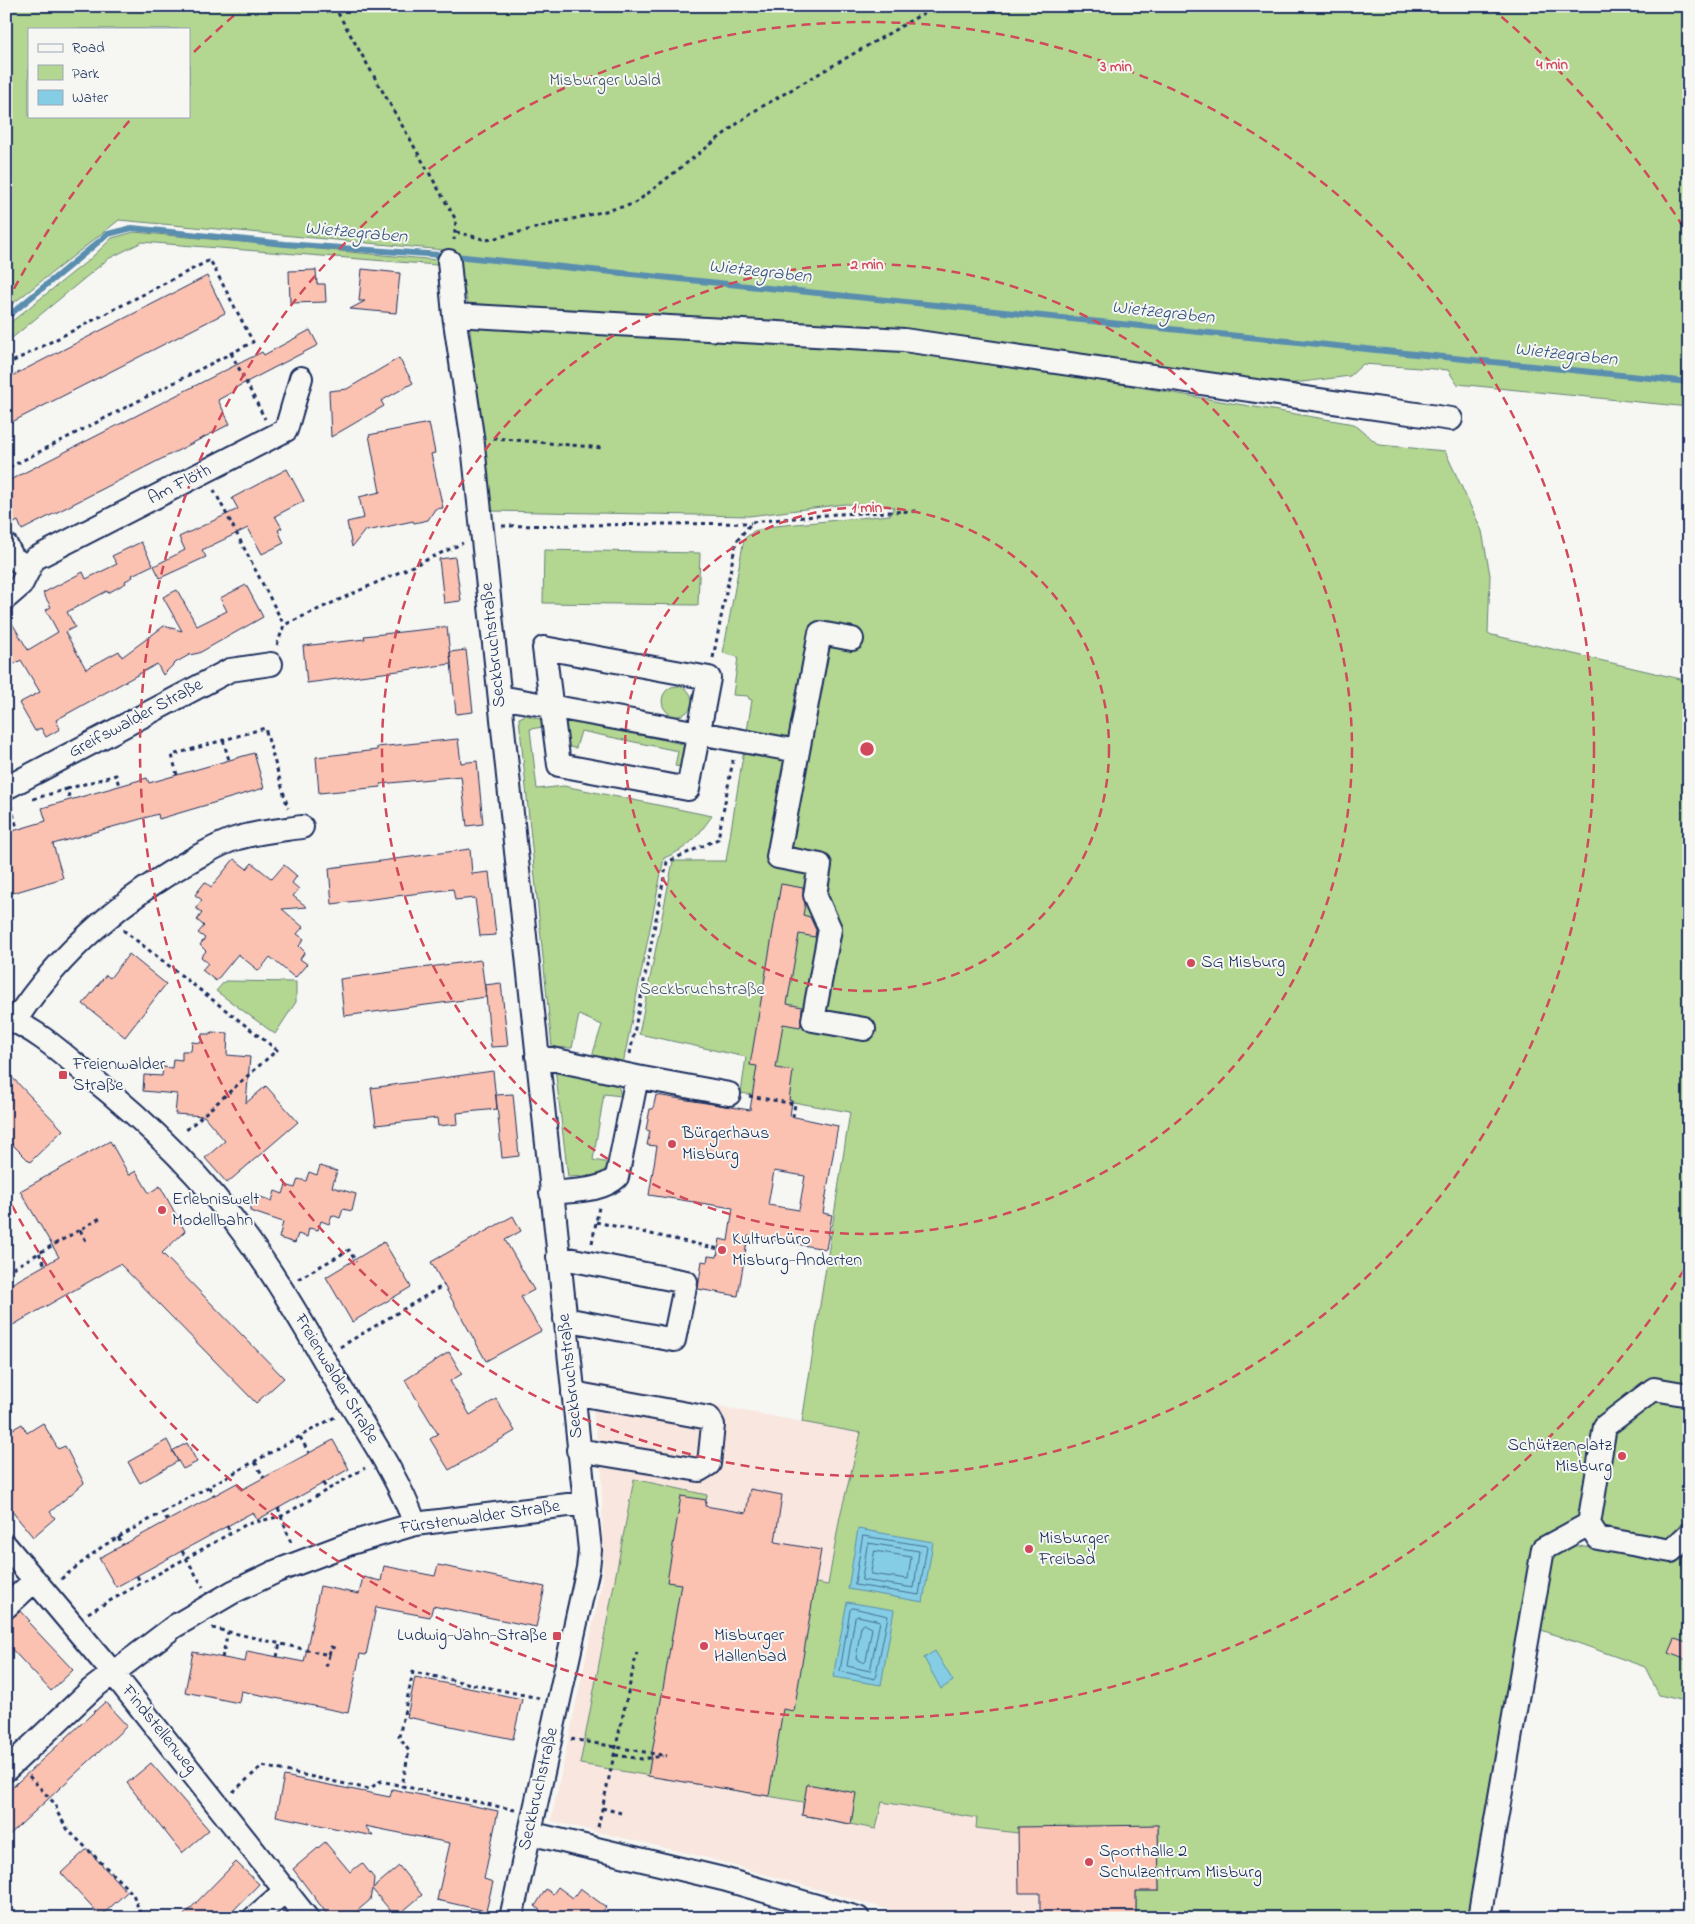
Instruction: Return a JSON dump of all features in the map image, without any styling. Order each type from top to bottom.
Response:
[{"type":"street","name":"Seckbruchstraße","points":[[449,261],[454,315],[472,436],[590,1550],[588,1568],[511,1918]]},
{"type":"street","points":[[454,315],[904,340],[1451,419]]},
{"type":"street","name":"Am Flöth","points":[[6,598],[21,585],[34,559],[286,430],[301,378]]},
{"type":"street","points":[[6,545],[13,558],[29,568]]},
{"type":"street","points":[[852,639],[820,633],[778,857],[820,865],[814,895],[830,929],[813,1020],[864,1029]]},
{"type":"street","points":[[544,648],[709,678],[688,789],[559,765],[544,648]]},
{"type":"street","name":"Greifswalder Straße","points":[[13,795],[230,670],[272,664]]},
{"type":"street","points":[[500,696],[798,752]]},
{"type":"street","points":[[10,1020],[57,967],[108,918],[162,878],[216,847],[238,838],[298,827]]},
{"type":"street","name":"Freienwalder Straße","points":[[10,1020],[62,1054],[118,1099],[169,1146],[242,1231],[281,1288],[383,1458],[406,1500],[415,1524]]},
{"type":"street","points":[[537,1056],[729,1094]]},
{"type":"street","points":[[551,1193],[604,1185],[617,1177],[632,1075]]},
{"type":"street","points":[[558,1257],[686,1282],[674,1340],[565,1319]]},
{"type":"street","points":[[1689,1395],[1654,1389],[1606,1426],[1589,1524],[1598,1538],[1671,1551],[1689,1534]]},
{"type":"street","points":[[573,1393],[710,1418],[713,1425],[708,1464],[699,1470],[578,1450]]},
{"type":"street","name":"Fürstenwalder Straße","points":[[11,1766],[113,1673],[193,1615],[298,1561],[415,1524],[584,1503]]},
{"type":"street","points":[[1479,1918],[1543,1549],[1589,1524]]},
{"type":"street","name":"Findstellenweg","points":[[6,1546],[45,1582],[72,1625],[219,1805],[306,1918]]},
{"type":"street","points":[[6,1607],[45,1582]]},
{"type":"street","points":[[531,1823],[593,1847],[752,1887],[858,1918]]},
{"type":"street","points":[[254,1918],[286,1890]]},
{"type":"path","points":[[334,6],[456,220],[456,232],[487,240],[634,204],[751,113],[936,6]]},
{"type":"path","points":[[6,365],[210,260],[252,342],[6,469]]},
{"type":"path","points":[[231,353],[274,436]]},
{"type":"path","points":[[472,436],[603,448]]},
{"type":"path","points":[[204,472],[284,625]]},
{"type":"path","points":[[281,631],[284,625],[482,531],[752,522],[837,514],[916,511]]},
{"type":"path","points":[[709,678],[736,542],[752,522]]},
{"type":"path","points":[[177,775],[172,755],[266,728],[298,827]]},
{"type":"path","points":[[223,740],[229,760]]},
{"type":"path","points":[[632,1075],[668,862],[718,839],[737,740]]},
{"type":"path","points":[[30,800],[116,775],[119,786]]},
{"type":"path","points":[[67,789],[70,800]]},
{"type":"path","points":[[13,795],[11,806],[17,828]]},
{"type":"path","points":[[108,918],[277,1050],[169,1146]]},
{"type":"path","points":[[729,1094],[795,1104],[793,1116]]},
{"type":"path","points":[[588,1263],[604,1185]]},
{"type":"path","points":[[6,1272],[102,1217]]},
{"type":"path","points":[[596,1222],[718,1249]]},
{"type":"path","points":[[80,1230],[86,1242]]},
{"type":"path","points":[[281,1288],[349,1250],[356,1262]]},
{"type":"path","points":[[39,1253],[45,1265]]},
{"type":"path","points":[[322,1357],[444,1285]]},
{"type":"path","points":[[45,1582],[118,1537],[352,1408]]},
{"type":"path","points":[[300,1437],[309,1453]]},
{"type":"path","points":[[72,1625],[93,1609],[247,1524],[281,1516],[383,1458]]},
{"type":"path","points":[[255,1462],[264,1478]]},
{"type":"path","points":[[323,1483],[327,1490]]},
{"type":"path","points":[[209,1487],[214,1495]]},
{"type":"path","points":[[278,1508],[298,1561]]},
{"type":"path","points":[[163,1512],[168,1521]]},
{"type":"path","points":[[227,1526],[231,1533]]},
{"type":"path","points":[[118,1537],[123,1545]]},
{"type":"path","points":[[182,1551],[212,1604]]},
{"type":"path","points":[[137,1576],[141,1583]]},
{"type":"path","points":[[193,1615],[200,1626],[329,1654]]},
{"type":"path","points":[[222,1658],[228,1632]]},
{"type":"path","points":[[277,1657],[280,1643]]},
{"type":"path","points":[[326,1667],[331,1648],[337,1649]]},
{"type":"path","points":[[593,1847],[637,1652]]},
{"type":"path","points":[[402,1786],[409,1751],[399,1738],[413,1672],[444,1681],[559,1702]]},
{"type":"path","points":[[551,1735],[666,1756],[642,1759],[615,1755]]},
{"type":"path","points":[[11,1766],[56,1805],[57,1812],[68,1830],[133,1894],[142,1918]]},
{"type":"path","points":[[219,1805],[262,1766],[362,1789],[369,1789],[381,1781],[470,1803],[531,1823]]},
{"type":"path","points":[[312,1781],[313,1777]]},
{"type":"path","points":[[420,1795],[422,1790]]},
{"type":"path","points":[[602,1808],[621,1813]]},
{"type":"shaded area","name":"Misburger Freibad","points":[[823,1275],[1256,1358],[1159,1891],[1136,1918],[918,1918],[704,1857],[551,1821],[603,1578],[602,1473],[589,1382],[802,1422]]},
{"type":"green space","name":"Misburger Wald","points":[[6,6],[1689,6],[1689,407],[1457,384],[1448,370],[1363,364],[1350,376],[1278,385],[468,305],[455,251],[119,220],[6,309]]},
{"type":"green space","points":[[134,232],[437,260],[437,265],[142,242],[108,259],[6,343],[6,326],[90,259],[112,238]]},
{"type":"green space","points":[[469,321],[917,349],[1354,424],[1379,445],[1445,451],[1482,531],[1490,575],[1488,634],[1689,681],[1689,1389],[1652,1384],[1598,1423],[1581,1519],[1539,1547],[1475,1918],[1136,1918],[1136,1891],[1159,1891],[1158,1825],[1018,1833],[976,1828],[977,1818],[882,1802],[876,1829],[802,1815],[803,1802],[580,1764],[634,1479],[707,1495],[705,1506],[734,1569],[828,1585],[840,1516],[861,1433],[802,1422],[850,1112],[741,1093],[746,1057],[639,1034],[673,861],[726,861],[752,700],[748,696],[733,695],[738,657],[723,653],[744,539],[754,531],[775,526],[890,515],[894,507],[845,504],[749,516],[491,511]]},
{"type":"green space","points":[[544,550],[700,553],[698,605],[543,603]]},
{"type":"green space","points":[[677,686],[688,690],[692,701],[688,712],[677,716],[666,712],[662,701],[666,690]]},
{"type":"green space","points":[[526,715],[543,720],[543,727],[530,729],[537,789],[564,786],[712,816],[692,841],[664,858],[623,1064],[592,1056],[602,1025],[579,1015],[572,1048],[552,1047],[519,718]]},
{"type":"green space","points":[[563,718],[687,745],[682,767],[675,766],[678,751],[581,731],[576,748],[567,747]]},
{"type":"green space","points":[[225,981],[296,982],[296,1002],[275,1034],[216,991]]},
{"type":"green space","points":[[555,1068],[618,1084],[621,1096],[604,1094],[593,1160],[610,1163],[600,1175],[568,1177]]},
{"type":"green space","points":[[1656,1400],[1689,1406],[1689,1501],[1684,1527],[1666,1544],[1607,1534],[1597,1521],[1613,1432]]},
{"type":"green space","points":[[1567,1544],[1674,1562],[1689,1548],[1689,1702],[1659,1695],[1645,1667],[1533,1627],[1547,1554]]},
{"type":"water","points":[[858,1529],[933,1542],[923,1602],[848,1589]]},
{"type":"water","points":[[847,1602],[894,1610],[881,1685],[833,1677]]},
{"type":"water","points":[[935,1651],[953,1681],[941,1689],[924,1658]]},
{"type":"building","points":[[362,269],[400,273],[396,313],[350,309],[365,301],[359,301]]},
{"type":"building","points":[[316,270],[317,284],[325,284],[326,302],[290,303],[289,271]]},
{"type":"building","points":[[207,276],[225,313],[6,425],[6,379]]},
{"type":"building","points":[[310,330],[318,345],[233,389],[234,391],[218,400],[230,424],[22,530],[18,521],[6,527],[6,482],[262,352],[264,355]]},
{"type":"building","points":[[399,358],[413,383],[381,401],[384,406],[331,437],[329,391],[347,389]]},
{"type":"building","points":[[429,423],[435,453],[431,454],[443,508],[435,509],[428,520],[414,523],[413,521],[367,531],[366,529],[352,547],[347,522],[364,518],[359,497],[380,492],[369,435]]},
{"type":"building","points":[[287,469],[304,501],[275,516],[282,528],[278,530],[284,543],[262,554],[248,528],[202,550],[206,557],[160,578],[154,566],[185,550],[179,537],[238,509],[232,498]]},
{"type":"building","points":[[141,542],[153,565],[132,575],[133,577],[125,581],[126,583],[108,593],[107,591],[67,612],[75,627],[65,632],[86,669],[119,651],[122,657],[164,626],[182,631],[163,597],[177,590],[197,626],[227,611],[220,598],[246,585],[263,617],[199,653],[189,655],[175,663],[163,675],[157,664],[56,720],[60,729],[46,737],[41,728],[35,731],[19,703],[40,692],[21,660],[6,669],[6,613],[28,650],[58,632],[46,610],[51,607],[43,593],[83,572],[86,579],[117,564],[112,556]]},
{"type":"building","points":[[455,557],[461,601],[444,603],[439,559]]},
{"type":"building","points":[[447,627],[451,664],[307,683],[303,646],[365,639],[364,636]]},
{"type":"building","points":[[466,650],[473,712],[456,714],[450,652]]},
{"type":"building","points":[[458,739],[461,763],[477,761],[483,824],[467,826],[461,776],[380,784],[381,787],[319,793],[316,757],[377,750],[377,747]]},
{"type":"building","points":[[254,753],[264,788],[159,819],[158,814],[53,844],[63,878],[6,895],[6,833],[46,821],[42,808],[147,778],[149,783]]},
{"type":"building","points":[[470,849],[472,874],[489,872],[496,935],[480,936],[475,898],[455,900],[453,889],[332,904],[329,868]]},
{"type":"building","points":[[234,859],[247,869],[252,863],[272,879],[284,865],[297,876],[292,883],[299,889],[293,896],[307,907],[282,909],[303,927],[297,934],[304,939],[299,946],[305,952],[300,959],[307,964],[295,978],[270,957],[259,971],[238,954],[216,981],[202,970],[208,963],[201,957],[206,951],[200,945],[205,938],[198,933],[204,926],[197,920],[202,913],[196,908],[202,900],[195,895],[205,882],[211,887]]},
{"type":"building","points":[[781,884],[803,888],[805,904],[803,915],[810,917],[816,930],[815,937],[799,934],[787,1004],[802,1007],[801,1024],[800,1027],[783,1024],[776,1068],[793,1071],[789,1100],[792,1101],[790,1116],[838,1126],[823,1213],[832,1215],[826,1249],[748,1236],[738,1296],[698,1289],[702,1261],[707,1262],[708,1256],[717,1257],[720,1239],[728,1241],[733,1208],[649,1195],[657,1146],[647,1145],[650,1131],[646,1130],[650,1109],[653,1109],[656,1095],[750,1110],[757,1066],[750,1065]],"holes":[[[774,1171],[805,1176],[799,1210],[768,1205]]]},
{"type":"building","points":[[129,954],[166,984],[125,1037],[83,1004],[106,975],[110,978]]},
{"type":"building","points":[[481,960],[486,997],[344,1016],[340,979]]},
{"type":"building","points":[[501,983],[508,1046],[491,1047],[485,985]]},
{"type":"building","points":[[211,1032],[228,1033],[227,1055],[250,1057],[246,1103],[266,1086],[298,1122],[227,1183],[205,1158],[225,1141],[204,1116],[175,1114],[177,1094],[143,1091],[144,1075],[162,1076],[163,1067],[172,1068],[173,1059],[182,1060],[182,1051],[191,1051],[192,1042],[201,1043],[202,1034],[211,1034]]},
{"type":"building","points":[[6,1071],[63,1130],[30,1162],[6,1138]]},
{"type":"building","points":[[493,1071],[497,1109],[457,1113],[458,1124],[438,1126],[437,1118],[376,1125],[371,1088]]},
{"type":"building","points":[[513,1094],[519,1156],[502,1158],[496,1095]]},
{"type":"building","points":[[110,1141],[129,1175],[136,1171],[149,1193],[160,1186],[185,1231],[162,1253],[284,1378],[256,1403],[120,1264],[6,1329],[6,1287],[59,1257],[20,1191]]},
{"type":"building","points":[[320,1166],[337,1171],[332,1187],[356,1194],[352,1211],[343,1209],[340,1218],[332,1215],[329,1224],[321,1221],[318,1230],[309,1228],[307,1237],[298,1234],[295,1243],[279,1238],[283,1222],[250,1211],[255,1195],[272,1201],[275,1191],[283,1194],[286,1185],[295,1188],[298,1179],[306,1181],[309,1172],[317,1175]]},
{"type":"building","points":[[513,1216],[521,1231],[505,1240],[534,1290],[521,1297],[541,1331],[486,1361],[431,1262]]},
{"type":"building","points":[[384,1242],[411,1287],[352,1322],[326,1277]]},
{"type":"building","points":[[449,1352],[462,1374],[450,1381],[470,1415],[496,1399],[515,1431],[449,1470],[430,1439],[438,1434],[405,1380]]},
{"type":"building","points":[[43,1423],[58,1449],[65,1446],[84,1483],[50,1512],[55,1518],[33,1537],[6,1504],[6,1433],[22,1424],[27,1433]]},
{"type":"building","points":[[167,1440],[178,1461],[140,1483],[128,1462]]},
{"type":"building","points":[[333,1440],[349,1469],[257,1520],[253,1512],[116,1587],[99,1558],[237,1483],[241,1490]]},
{"type":"building","points":[[187,1443],[197,1462],[183,1469],[172,1451]]},
{"type":"building","name":"Misburger Hallenbad","points":[[750,1489],[782,1495],[775,1542],[821,1550],[794,1711],[783,1709],[769,1796],[648,1776],[681,1584],[667,1582],[681,1496],[706,1500],[705,1506],[746,1513]]},
{"type":"building","points":[[438,1565],[545,1587],[536,1627],[433,1606],[430,1617],[376,1607],[366,1655],[360,1654],[348,1713],[241,1691],[239,1703],[185,1692],[193,1652],[245,1662],[247,1651],[304,1662],[320,1586],[359,1594],[363,1577],[381,1581],[384,1566],[435,1576]]},
{"type":"building","points":[[21,1611],[30,1621],[28,1622],[73,1670],[51,1691],[6,1643],[6,1621]]},
{"type":"building","points":[[1675,1639],[1689,1644],[1689,1661],[1669,1653]]},
{"type":"building","points":[[415,1677],[522,1699],[513,1739],[407,1717]]},
{"type":"building","points":[[105,1702],[127,1726],[6,1838],[6,1793]]},
{"type":"building","points":[[151,1763],[209,1830],[182,1853],[127,1783]]},
{"type":"building","points":[[284,1776],[390,1797],[392,1789],[498,1811],[484,1879],[493,1882],[486,1911],[437,1900],[450,1843],[365,1826],[373,1836],[276,1816]]},
{"type":"building","points":[[807,1784],[856,1793],[851,1824],[802,1815]]},
{"type":"building","name":"Sporthalle 2 Schulzentrum Misburg","points":[[1158,1825],[1159,1891],[1136,1891],[1136,1918],[1040,1918],[1040,1893],[1019,1893],[1018,1827]]},
{"type":"building","points":[[325,1842],[350,1872],[362,1863],[374,1878],[373,1888],[399,1866],[422,1895],[396,1917],[372,1889],[370,1900],[349,1918],[330,1918],[293,1869]]},
{"type":"building","points":[[87,1849],[127,1892],[101,1916],[61,1873]]},
{"type":"building","points":[[236,1862],[259,1884],[226,1918],[181,1918]]},
{"type":"building","points":[[558,1887],[573,1898],[580,1888],[606,1907],[598,1918],[536,1918],[541,1911],[535,1906],[546,1889],[553,1894]]},
{"type":"waterway","name":"Wietzegraben","points":[[6,318],[108,234],[132,228],[285,244],[455,256],[1689,382]]},
{"type":"place","name":"SG Misburg","points":[[1191,963]]},
{"type":"place","name":"Freienwalder Straße","points":[[63,1075]]},
{"type":"place","name":"Bürgerhaus Misburg","points":[[672,1144]]},
{"type":"place","name":"Erlebniswelt Modellbahn","points":[[162,1210]]},
{"type":"place","name":"Kulturbüro Misburg-Anderten","points":[[722,1250]]},
{"type":"place","name":"Schützenplatz Misburg","points":[[1622,1456]]},
{"type":"place","name":"Misburger Freibad","points":[[1029,1549]]},
{"type":"place","name":"Ludwig-Jahn-Straße","points":[[557,1636]]},
{"type":"place","name":"Misburger Hallenbad","points":[[704,1646]]},
{"type":"place","name":"Sporthalle 2 Schulzentrum Misburg","points":[[1089,1862]]}]
